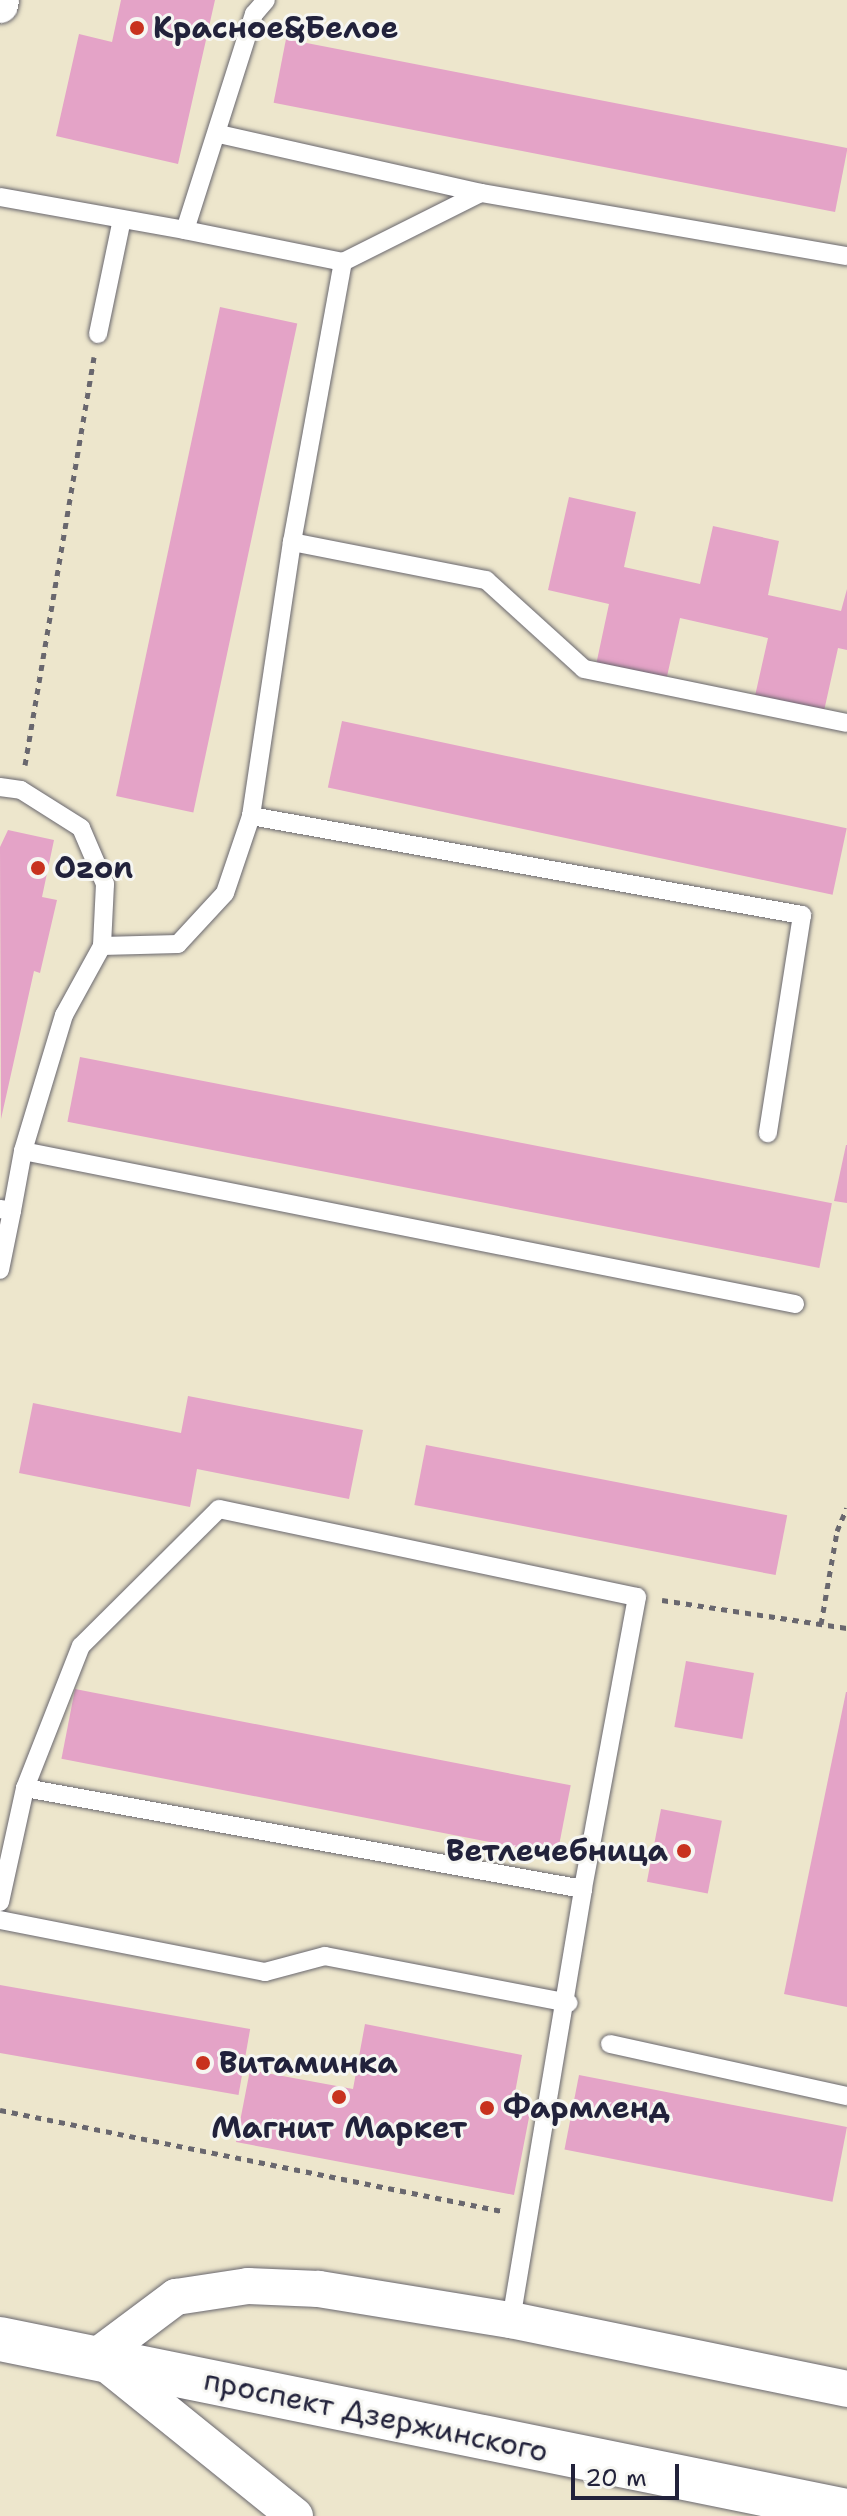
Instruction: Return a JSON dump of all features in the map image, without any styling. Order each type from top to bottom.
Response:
[{"type":"main road","name":"проспект Дзержинского","points":[[0,2339],[97,2356],[549,2454],[847,2511]]},
{"type":"street","points":[[295,2516],[97,2356],[176,2297],[248,2286],[319,2289],[511,2320],[847,2389]]},
{"type":"lane","points":[[185,230],[219,134],[254,14],[266,0]]},
{"type":"lane","points":[[219,134],[481,193],[847,256]]},
{"type":"lane","points":[[0,197],[343,262],[481,193]]},
{"type":"lane","points":[[98,334],[122,219]]},
{"type":"lane","points":[[102,946],[178,944],[225,893],[251,816],[292,542],[343,262]]},
{"type":"lane","points":[[292,542],[486,580],[584,669],[847,723]]},
{"type":"lane","points":[[0,787],[21,790],[81,828],[105,884],[102,946],[64,1015],[6,1210],[0,1270]]},
{"type":"lane","points":[[251,816],[802,915],[768,1133]]},
{"type":"lane","points":[[23,1151],[795,1304]]},
{"type":"lane","points":[[0,1902],[25,1788],[81,1646],[219,1509],[637,1597],[583,1889],[568,2003],[526,2216],[511,2320]]},
{"type":"lane","points":[[25,1788],[583,1889]]},
{"type":"lane","points":[[0,1920],[265,1972],[325,1956],[568,2003]]},
{"type":"lane","points":[[610,2044],[847,2096]]},
{"type":"path","points":[[21,790],[98,334]]},
{"type":"path","points":[[821,1624],[837,1531],[847,1508]]},
{"type":"path","points":[[637,1597],[847,1628]]},
{"type":"path","points":[[0,2110],[526,2216]]},
{"type":"building","points":[[121,0],[215,0],[178,164],[56,136],[79,34],[112,42]]},
{"type":"building","points":[[286,39],[847,148],[835,212],[274,103]]},
{"type":"building","points":[[220,307],[297,323],[193,812],[116,796]]},
{"type":"building","points":[[569,497],[636,512],[624,567],[700,584],[713,526],[779,541],[768,595],[841,611],[847,589],[847,650],[838,648],[824,711],[755,696],[768,638],[680,618],[666,681],[596,665],[609,604],[548,590]]},
{"type":"building","points":[[342,721],[847,828],[833,895],[328,788]]},
{"type":"building","points":[[8,830],[54,840],[42,897],[57,900],[40,973],[34,971],[1,1119],[0,847]]},
{"type":"building","points":[[80,1057],[832,1203],[819,1268],[67,1122]]},
{"type":"building","points":[[847,1145],[847,1203],[834,1201]]},
{"type":"building","points":[[188,1396],[363,1430],[349,1499],[197,1469],[190,1507],[19,1473],[33,1403],[181,1433]]},
{"type":"building","points":[[426,1445],[787,1515],[776,1575],[414,1505]]},
{"type":"building","points":[[686,1661],[754,1673],[742,1739],[674,1727]]},
{"type":"building","points":[[75,1689],[571,1785],[557,1855],[61,1759]]},
{"type":"building","points":[[847,1692],[847,2007],[784,1994]]},
{"type":"building","name":"Ветлечебница","points":[[661,1809],[722,1821],[708,1893],[647,1882]]},
{"type":"building","points":[[0,1985],[250,2029],[239,2095],[0,2053]]},
{"type":"building","points":[[365,2024],[522,2055],[514,2098],[532,2102],[514,2195],[236,2142],[250,2070],[353,2089]]},
{"type":"building","points":[[579,2075],[847,2127],[832,2202],[564,2150]]},
{"type":"place","name":"Красное&Белое","points":[[137,28]]},
{"type":"place","name":"Ozon","points":[[38,868]]},
{"type":"place","name":"Ветлечебница","points":[[684,1851]]},
{"type":"place","name":"Витаминка","points":[[203,2063]]},
{"type":"place","name":"Магнит Маркет","points":[[339,2097]]},
{"type":"place","name":"Фармленд","points":[[487,2108]]}]
